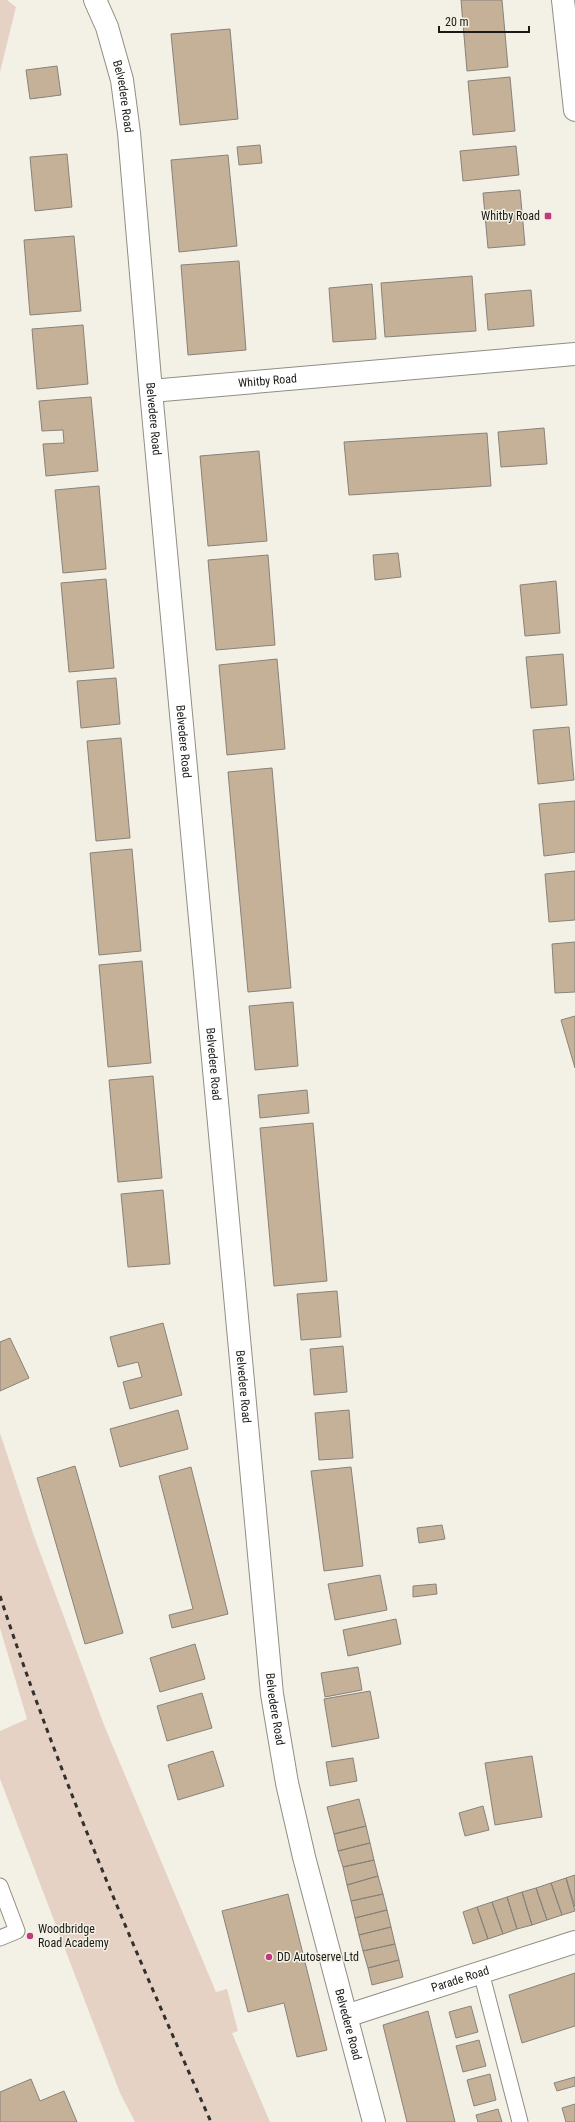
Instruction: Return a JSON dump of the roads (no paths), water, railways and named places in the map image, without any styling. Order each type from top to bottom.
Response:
[{"type":"street","name":"Belvedere Road","points":[[95,0],[107,27],[123,83],[129,133],[151,391],[272,1694],[287,1783],[304,1857],[374,2122]]},
{"type":"street","points":[[563,0],[575,110]]},
{"type":"street","name":"Whitby Road","points":[[151,391],[575,354]]},
{"type":"street","name":"Parade Road","points":[[346,2016],[575,1942]]},
{"type":"lane","points":[[0,1886],[17,1930],[0,1938]]},
{"type":"lane","points":[[481,1972],[520,2122]]},
{"type":"railway","points":[[0,1596],[72,1796],[126,1927],[211,2122]]},
{"type":"place","name":"Whitby Road","points":[[548,216]]},
{"type":"place","name":"Woodbridge Road Academy","points":[[30,1936]]},
{"type":"place","name":"DD Autoserve Ltd","points":[[269,1957]]}]
